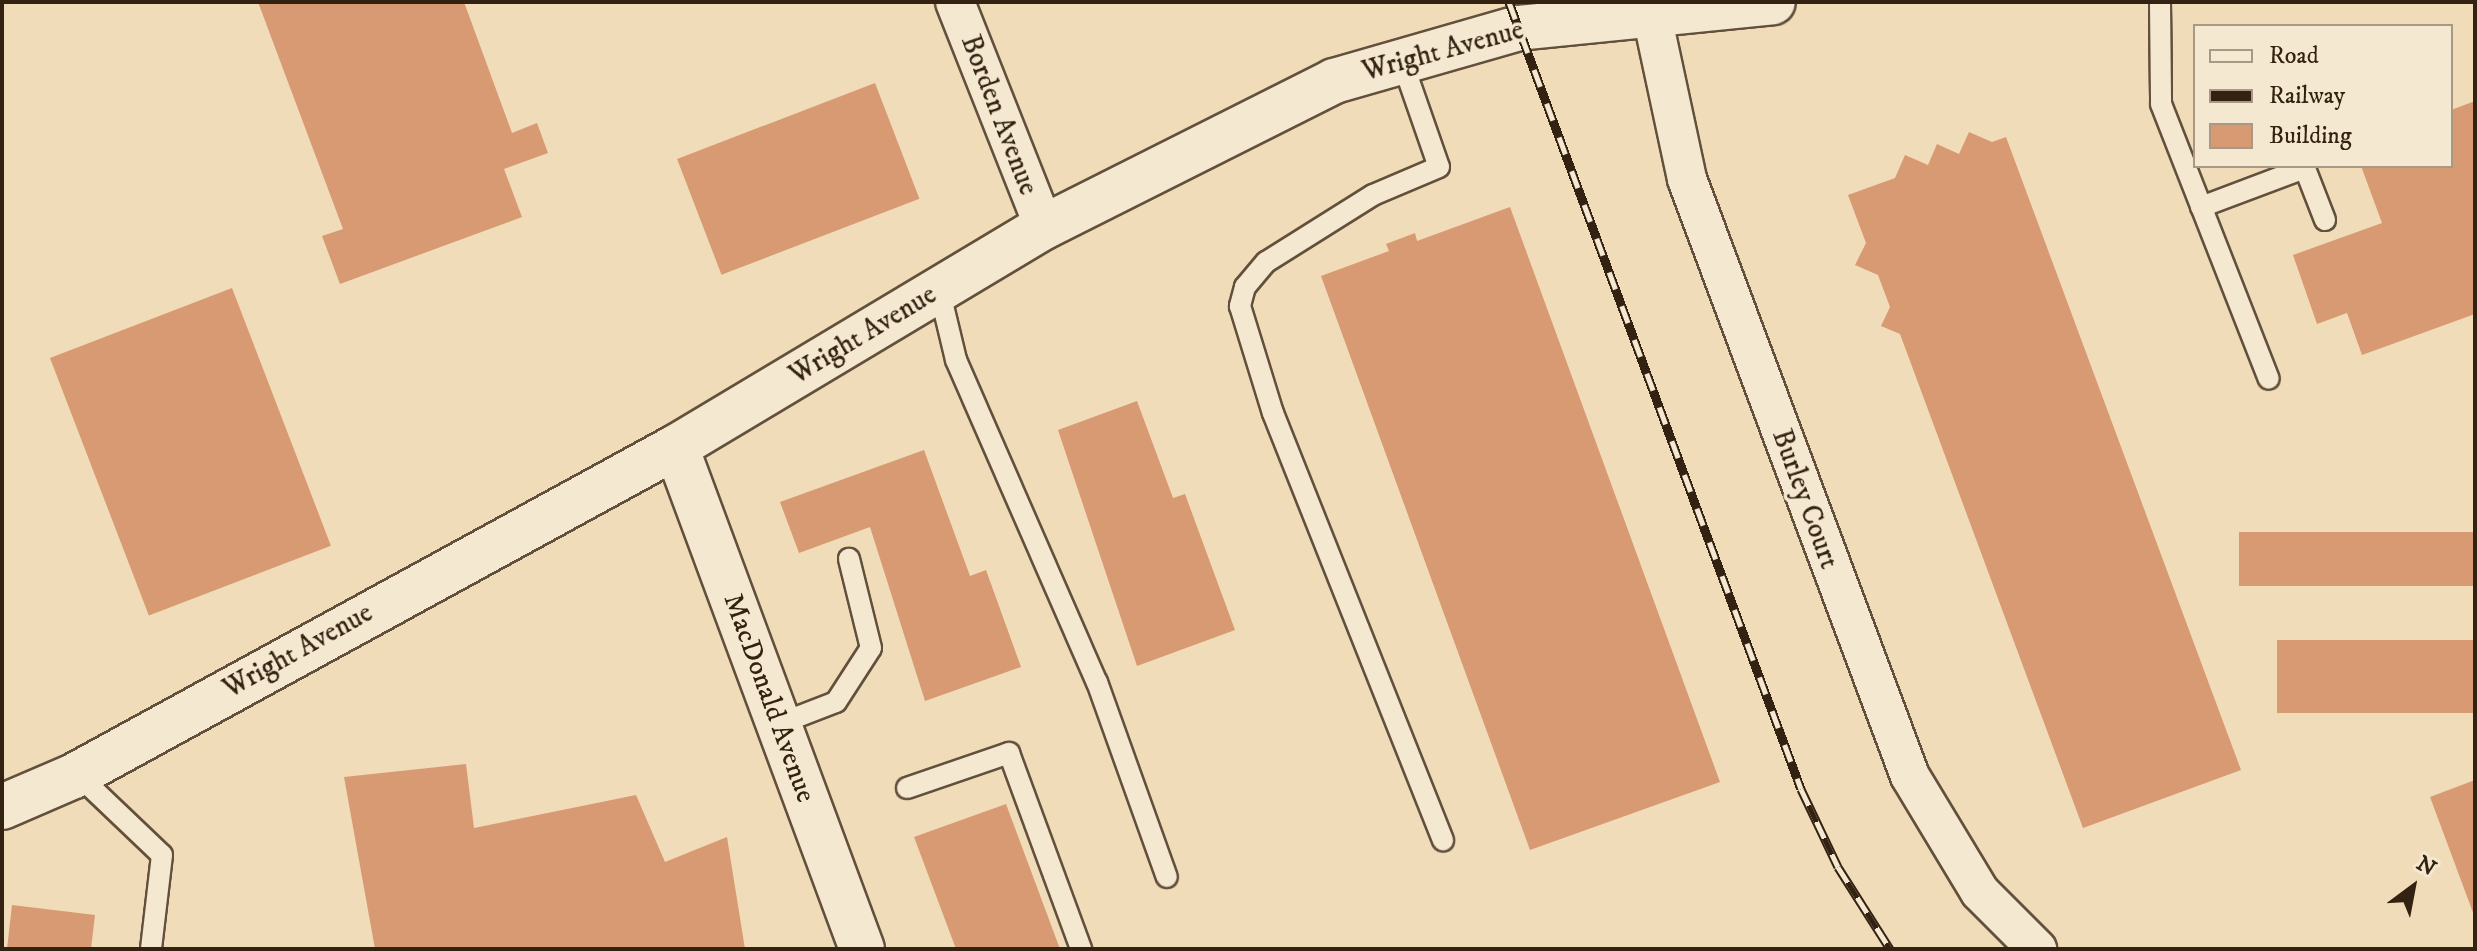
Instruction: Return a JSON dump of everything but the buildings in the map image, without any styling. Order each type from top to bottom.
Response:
[{"type":"main road","name":"Wright Avenue","points":[[2,807],[77,774],[676,447],[1044,227],[1334,81],[1401,58],[1519,28],[1706,5],[1773,2]]},
{"type":"main road","name":"MacDonald Avenue","points":[[676,447],[862,949]]},
{"type":"street","name":"Borden Avenue","points":[[955,2],[1044,227]]},
{"type":"street","name":"Burley Court","points":[[1651,11],[1687,179],[1910,776],[1980,892],[2037,949]]},
{"type":"lane","points":[[2160,2],[2161,104],[2269,379]]},
{"type":"lane","points":[[1401,58],[1439,167],[1373,195],[1266,262],[1245,287],[1240,306],[1273,413],[1443,840]]},
{"type":"lane","points":[[2201,207],[2301,168]]},
{"type":"lane","points":[[2304,168],[2325,220]]},
{"type":"lane","points":[[939,289],[956,360],[1097,682],[1167,877]]},
{"type":"lane","points":[[779,724],[836,702],[871,648],[849,559]]},
{"type":"lane","points":[[907,788],[1009,753],[1081,949]]},
{"type":"lane","points":[[77,774],[162,855],[151,949]]},
{"type":"railway","points":[[1509,2],[1801,789],[1838,867],[1890,949]]}]
